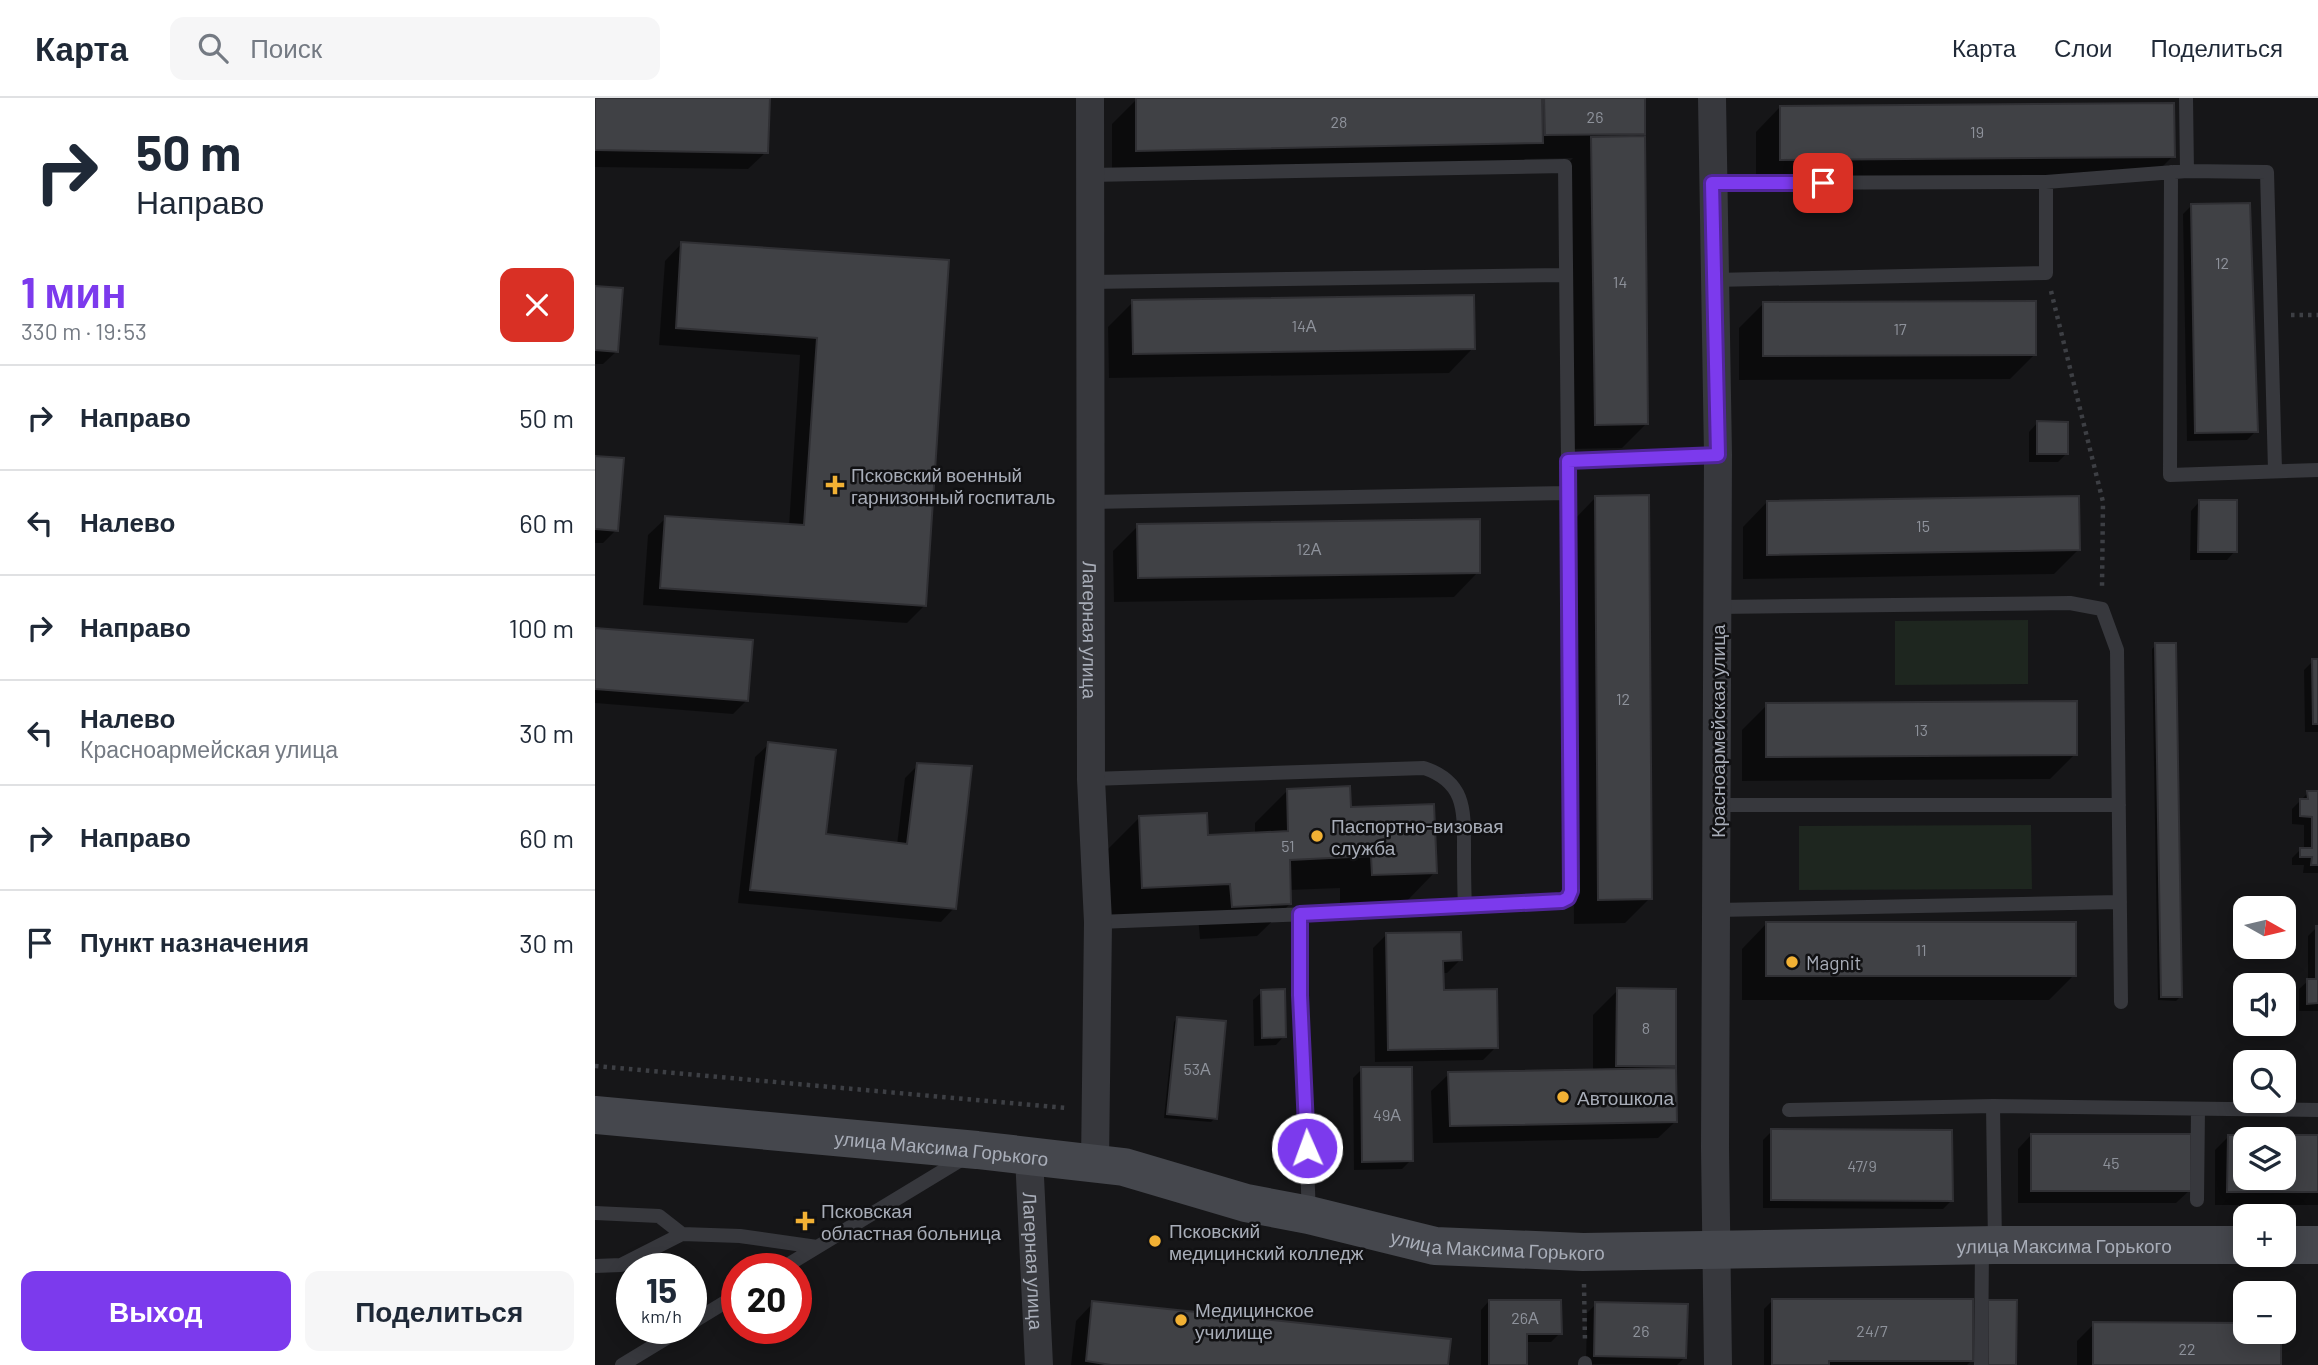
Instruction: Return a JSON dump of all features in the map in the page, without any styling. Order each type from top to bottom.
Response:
[{"type":"main road","name":"улица Максима Горького","points":[[595,1115],[977,1150],[1124,1167],[1246,1203],[1309,1215],[1435,1246],[1583,1252],[1988,1245],[2233,1245]]},
{"type":"main road","points":[[2296,1245],[2318,1245]]},
{"type":"street","name":"Лагерная улица","points":[[1090,98],[1091,779],[1098,922],[1095,1163]]},
{"type":"street","name":"Красноармейская улица","points":[[1712,98],[1718,455],[1718,1365]]},
{"type":"street","name":"Лагерная улица","points":[[1029,1156],[1039,1365]]},
{"type":"lane","points":[[2186,98],[2187,171]]},
{"type":"lane","points":[[1090,175],[1565,166],[1571,891],[1568,898],[1562,901],[1465,907],[1098,922]]},
{"type":"lane","points":[[1712,183],[2046,182],[2187,171],[2267,172],[2275,470]]},
{"type":"lane","points":[[2171,172],[2170,475],[2318,470]]},
{"type":"lane","points":[[1714,280],[2046,273],[2046,182]]},
{"type":"lane","points":[[1090,282],[1566,275]]},
{"type":"lane","points":[[1568,461],[1718,455]]},
{"type":"lane","points":[[1091,502],[1568,494]]},
{"type":"lane","points":[[1716,607],[2070,603],[2102,609],[2117,650],[2122,1002]]},
{"type":"lane","points":[[1091,779],[1424,768],[1441,774],[1455,790],[1464,810],[1465,907]]},
{"type":"lane","points":[[1718,805],[2119,805]]},
{"type":"lane","points":[[1717,911],[2120,902]]},
{"type":"lane","points":[[1300,914],[1300,995],[1309,1215]]},
{"type":"lane","points":[[1981,1365],[1993,1106]]},
{"type":"lane","points":[[1789,1110],[1993,1106],[2318,1110]]},
{"type":"lane","points":[[2197,1200],[2198,1109]]},
{"type":"lane","points":[[807,1253],[977,1150]]},
{"type":"lane","points":[[595,1213],[659,1216],[682,1234]]},
{"type":"lane","points":[[595,1266],[621,1265],[682,1234],[740,1236],[817,1247]]},
{"type":"lane","points":[[622,1365],[657,1344]]},
{"type":"path","points":[[2046,273],[2102,502],[2102,609]]},
{"type":"path","points":[[595,1066],[1096,1109]]},
{"type":"path","points":[[1583,1252],[1585,1364]]},
{"type":"shaded area","points":[[2028,620],[2028,684],[1895,685],[1895,621]]},
{"type":"shaded area","points":[[2031,825],[2032,889],[1799,890],[1799,826]]},
{"type":"building","points":[[595,98],[770,98],[768,153],[595,150]]},
{"type":"building","points":[[1136,98],[1542,98],[1543,143],[1136,151]]},
{"type":"building","points":[[1544,98],[1645,98],[1645,134],[1545,135]]},
{"type":"building","points":[[2174,103],[2175,157],[1780,160],[1780,106]]},
{"type":"building","points":[[1645,136],[1648,424],[1595,425],[1591,137]]},
{"type":"building","points":[[2250,203],[2258,432],[2195,433],[2191,204]]},
{"type":"building","points":[[681,242],[949,260],[926,606],[660,588],[665,516],[804,525],[817,338],[676,328]]},
{"type":"building","points":[[595,286],[623,288],[618,352],[595,350]]},
{"type":"building","points":[[1474,295],[1475,349],[1133,354],[1132,300]]},
{"type":"building","points":[[2036,301],[2036,355],[1763,356],[1763,302]]},
{"type":"building","points":[[2037,421],[2068,422],[2068,454],[2037,454]]},
{"type":"building","points":[[595,456],[624,458],[618,531],[595,529]]},
{"type":"building","points":[[1649,495],[1652,899],[1598,900],[1595,496]]},
{"type":"building","points":[[2079,496],[2080,550],[1767,555],[1767,501]]},
{"type":"building","points":[[2199,500],[2237,500],[2237,552],[2198,552]]},
{"type":"building","points":[[1480,519],[1480,573],[1138,578],[1137,524]]},
{"type":"building","points":[[595,628],[753,640],[748,701],[595,689]]},
{"type":"building","points":[[2155,643],[2176,643],[2182,997],[2161,997]]},
{"type":"building","points":[[2312,659],[2318,659],[2318,724],[2313,724]]},
{"type":"building","points":[[2077,701],[2077,755],[1766,757],[1766,703]]},
{"type":"building","points":[[768,742],[836,750],[826,834],[907,844],[917,763],[972,766],[956,909],[750,890]]},
{"type":"building","name":"Паспортно-визовая служба","points":[[1350,786],[1351,807],[1434,804],[1437,873],[1372,875],[1371,856],[1290,860],[1291,904],[1232,907],[1230,884],[1142,888],[1139,816],[1207,813],[1208,835],[1288,831],[1287,789]]},
{"type":"building","points":[[2307,791],[2318,791],[2318,865],[2311,865],[2312,857],[2300,857],[2300,848],[2312,848],[2312,817],[2300,816],[2300,799],[2308,799]]},
{"type":"building","points":[[1766,922],[2076,922],[2076,976],[1766,976]]},
{"type":"building","points":[[2316,926],[2318,1003],[2307,1004],[2307,979],[2316,979]]},
{"type":"building","points":[[1461,932],[1462,960],[1443,961],[1444,990],[1497,989],[1498,1048],[1388,1050],[1386,933]]},
{"type":"building","points":[[1617,988],[1676,989],[1676,1066],[1616,1066]]},
{"type":"building","points":[[1285,989],[1286,1037],[1262,1038],[1261,990]]},
{"type":"building","points":[[1177,1017],[1226,1021],[1217,1119],[1167,1114]]},
{"type":"building","points":[[1361,1067],[1412,1067],[1413,1161],[1362,1162]]},
{"type":"building","name":"Автошкола","points":[[1676,1068],[1677,1122],[1450,1126],[1448,1072]]},
{"type":"building","points":[[1771,1129],[1952,1130],[1953,1201],[1771,1200]]},
{"type":"building","points":[[2031,1134],[2191,1134],[2191,1191],[2031,1191]]},
{"type":"building","points":[[2228,1135],[2233,1135],[2233,1190],[2296,1190],[2296,1135],[2318,1135],[2318,1192],[2227,1192]]},
{"type":"building","points":[[1772,1299],[1973,1299],[1973,1361],[1829,1361],[1829,1365],[1772,1365]]},
{"type":"building","points":[[1489,1300],[1561,1300],[1562,1334],[1527,1334],[1527,1365],[1489,1365]]},
{"type":"building","points":[[1988,1300],[2017,1300],[2016,1365],[1988,1365]]},
{"type":"building","name":"Медицинское училище","points":[[1092,1301],[1451,1339],[1448,1365],[1111,1365],[1086,1361]]},
{"type":"building","points":[[1595,1302],[1688,1304],[1686,1358],[1594,1356]]},
{"type":"building","points":[[2093,1322],[2233,1323],[2233,1344],[2281,1344],[2281,1365],[2093,1365]]},
{"type":"place","name":"Псковский военный гарнизонный госпиталь","points":[[835,485]]},
{"type":"place","name":"Паспортно-визовая служба","points":[[1317,836]]},
{"type":"place","name":"Magnit","points":[[1792,962]]},
{"type":"place","name":"Автошкола","points":[[1563,1097]]},
{"type":"place","name":"Псковская областная больница","points":[[805,1221]]},
{"type":"place","name":"Псковский медицинский колледж","points":[[1155,1241]]},
{"type":"place","name":"Медицинское училище","points":[[1181,1320]]},
{"type":"route","points":[[1307,1148],[1300,995],[1300,914],[1412,910],[1562,901],[1568,898],[1571,891],[1568,461],[1718,455],[1712,183],[1823,183]]}]
